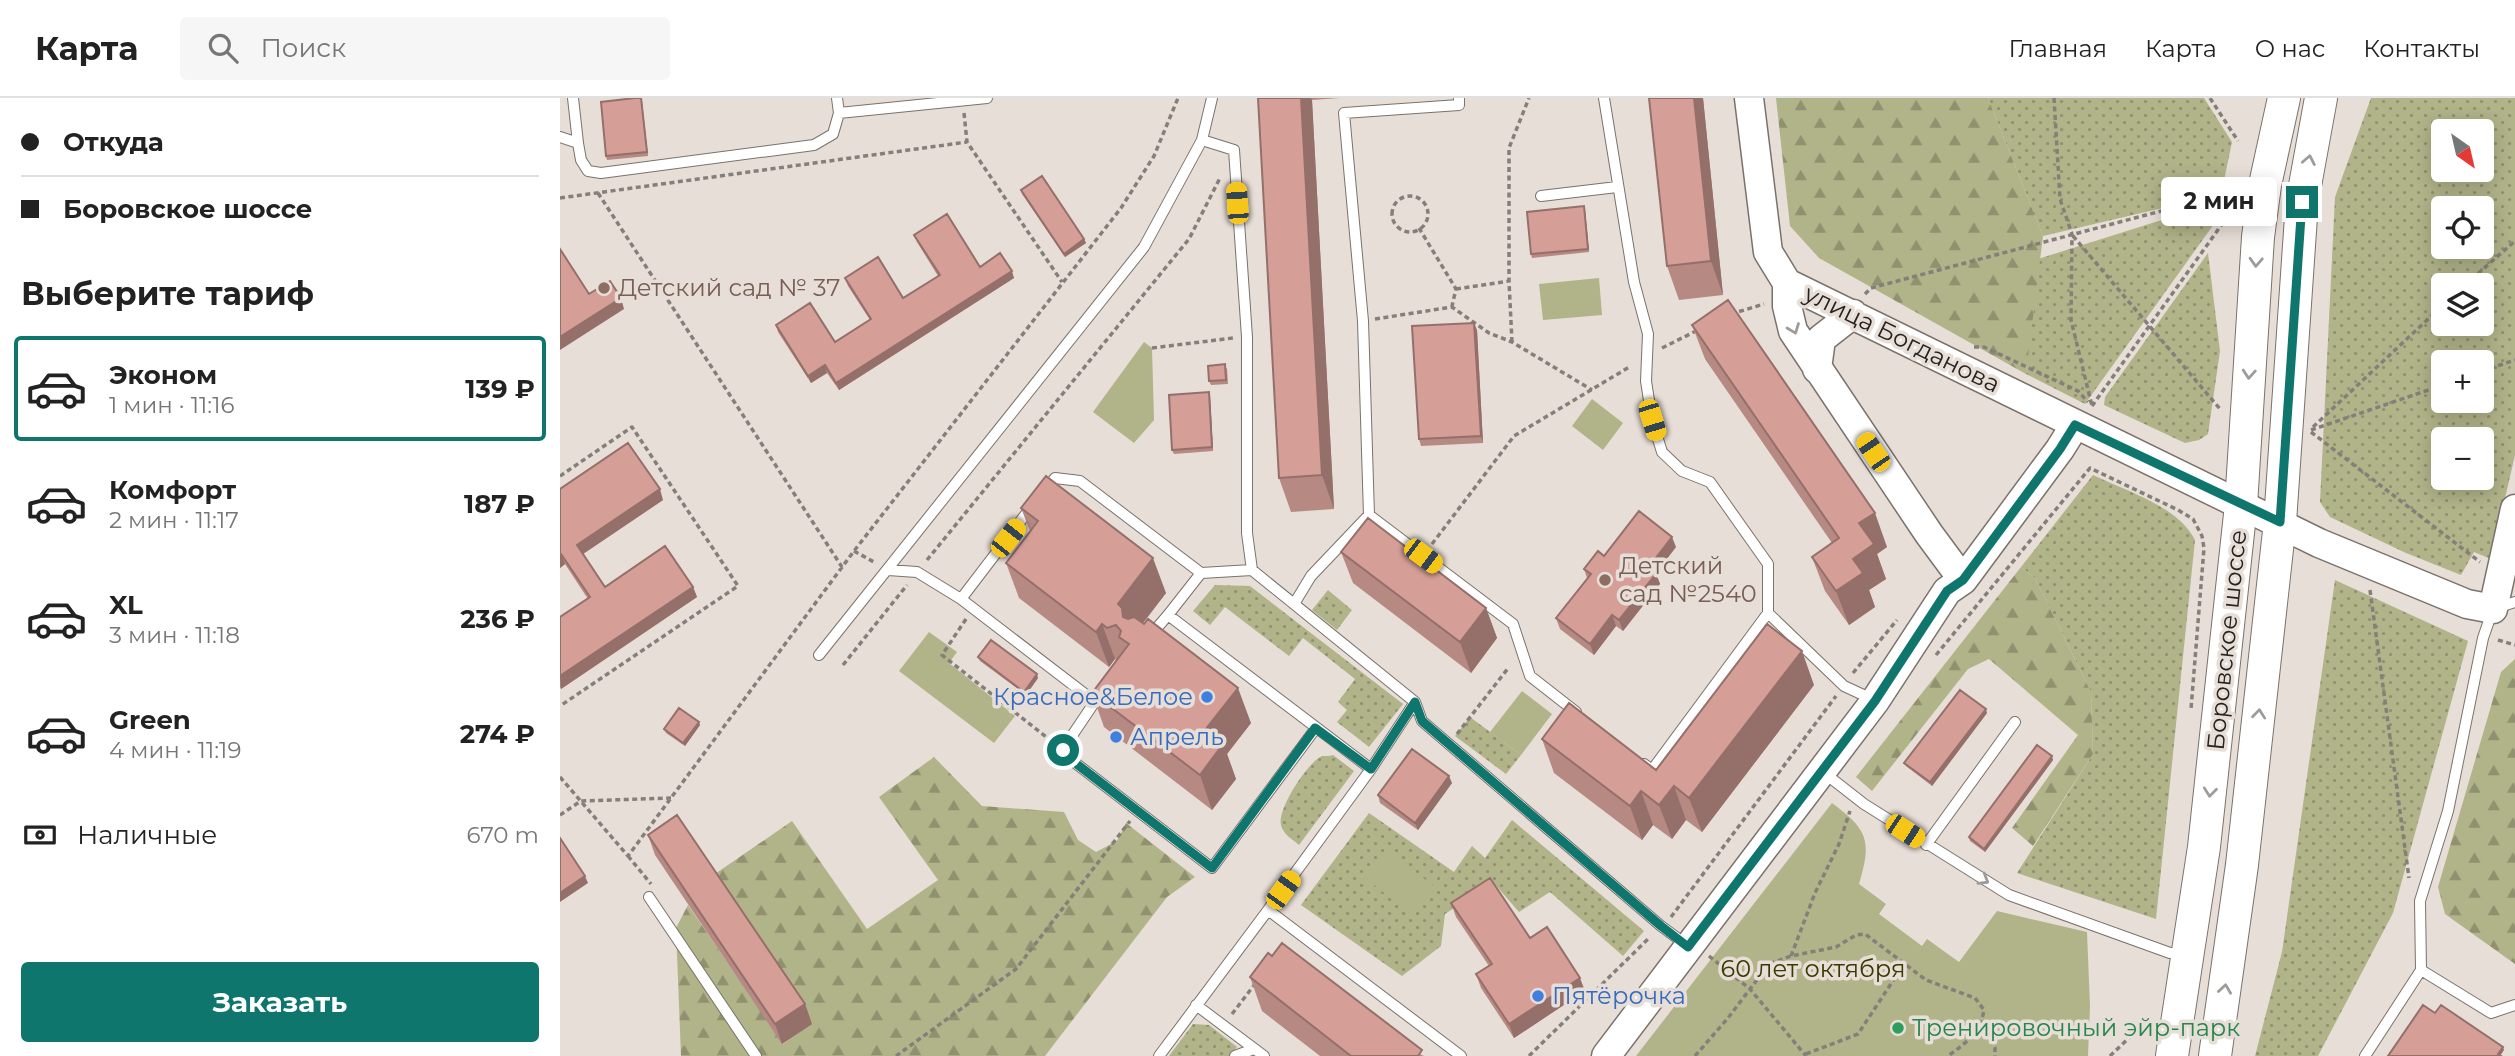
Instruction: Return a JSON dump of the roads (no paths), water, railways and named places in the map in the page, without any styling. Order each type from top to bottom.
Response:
[{"type":"main road","name":"Боровское шоссе","points":[[2172,1056],[2204,847],[2241,505],[2258,237],[2265,185],[2284,98]]},
{"type":"main road","name":"Боровское шоссе","points":[[2215,1056],[2242,865],[2280,522],[2302,202],[2321,98]]},
{"type":"street","name":"улица Богданова","points":[[1749,98],[1768,252],[1780,292],[1858,306],[2083,415],[2241,505],[2319,543],[2468,604],[2504,605]]},
{"type":"street","points":[[1780,292],[1787,306],[1793,331],[1817,369],[1963,580]]},
{"type":"street","points":[[1817,369],[1821,339],[1858,306]]},
{"type":"street","points":[[1606,1056],[1698,951],[1822,771],[1875,701],[1947,591],[1963,580],[2083,415]]},
{"type":"street","points":[[2504,605],[2515,509]]},
{"type":"lane","points":[[573,98],[581,160],[588,170],[601,173],[814,145],[833,134],[839,113],[837,98]]},
{"type":"lane","points":[[839,113],[987,98]]},
{"type":"lane","points":[[819,655],[1144,247],[1202,140],[1212,98]]},
{"type":"lane","points":[[1294,604],[1311,576],[1369,514],[1363,321],[1344,113],[1459,105],[1459,98]]},
{"type":"lane","points":[[1604,98],[1634,282],[1648,334],[1646,381],[1652,420],[1662,452],[1682,471],[1710,482],[1768,564],[1768,613],[1652,770],[1641,761]]},
{"type":"lane","points":[[560,137],[578,143]]},
{"type":"lane","points":[[1202,140],[1234,150],[1247,337],[1247,533],[1252,570]]},
{"type":"lane","points":[[1541,196],[1617,187]]},
{"type":"lane","points":[[961,598],[1055,478],[1080,481],[1201,573],[1252,570],[1415,702],[1422,721],[1661,926],[1698,951]]},
{"type":"lane","points":[[1369,514],[1513,624],[1530,676],[1586,719]]},
{"type":"lane","points":[[888,570],[917,572],[961,598],[1094,701]]},
{"type":"lane","points":[[1141,648],[1201,573]]},
{"type":"lane","points":[[2365,1056],[2421,970],[2420,901],[2448,811],[2483,638],[2504,605]]},
{"type":"lane","points":[[1768,613],[1844,686],[1875,701]]},
{"type":"lane","points":[[1168,615],[1371,769]]},
{"type":"lane","points":[[1102,693],[1061,752],[1212,868],[1315,728]]},
{"type":"lane","points":[[1159,1056],[1371,769],[1415,702]]},
{"type":"lane","points":[[1926,845],[2015,722]]},
{"type":"lane","points":[[1822,771],[1926,845],[2009,895],[2170,953],[2188,953]]},
{"type":"lane","points":[[649,897],[756,1056]]},
{"type":"lane","points":[[1268,910],[1461,1056]]},
{"type":"lane","points":[[2421,970],[2491,1013],[2515,1005]]},
{"type":"lane","points":[[1196,1005],[1264,1056]]},
{"type":"lane","points":[[1235,1056],[1254,1049]]},
{"type":"place","name":"Детский сад № 37","points":[[604,288]]},
{"type":"place","name":"Детский сад №2540","points":[[1605,580]]},
{"type":"place","name":"Красное&Белое","points":[[1207,697]]},
{"type":"place","name":"Апрель","points":[[1116,737]]},
{"type":"place","name":"Пятёрочка","points":[[1538,996]]},
{"type":"place","name":"Тренировочный эйр-парк","points":[[1898,1028]]},
{"type":"park label","name":"60 лет октября","points":[[1813,969]]}]
